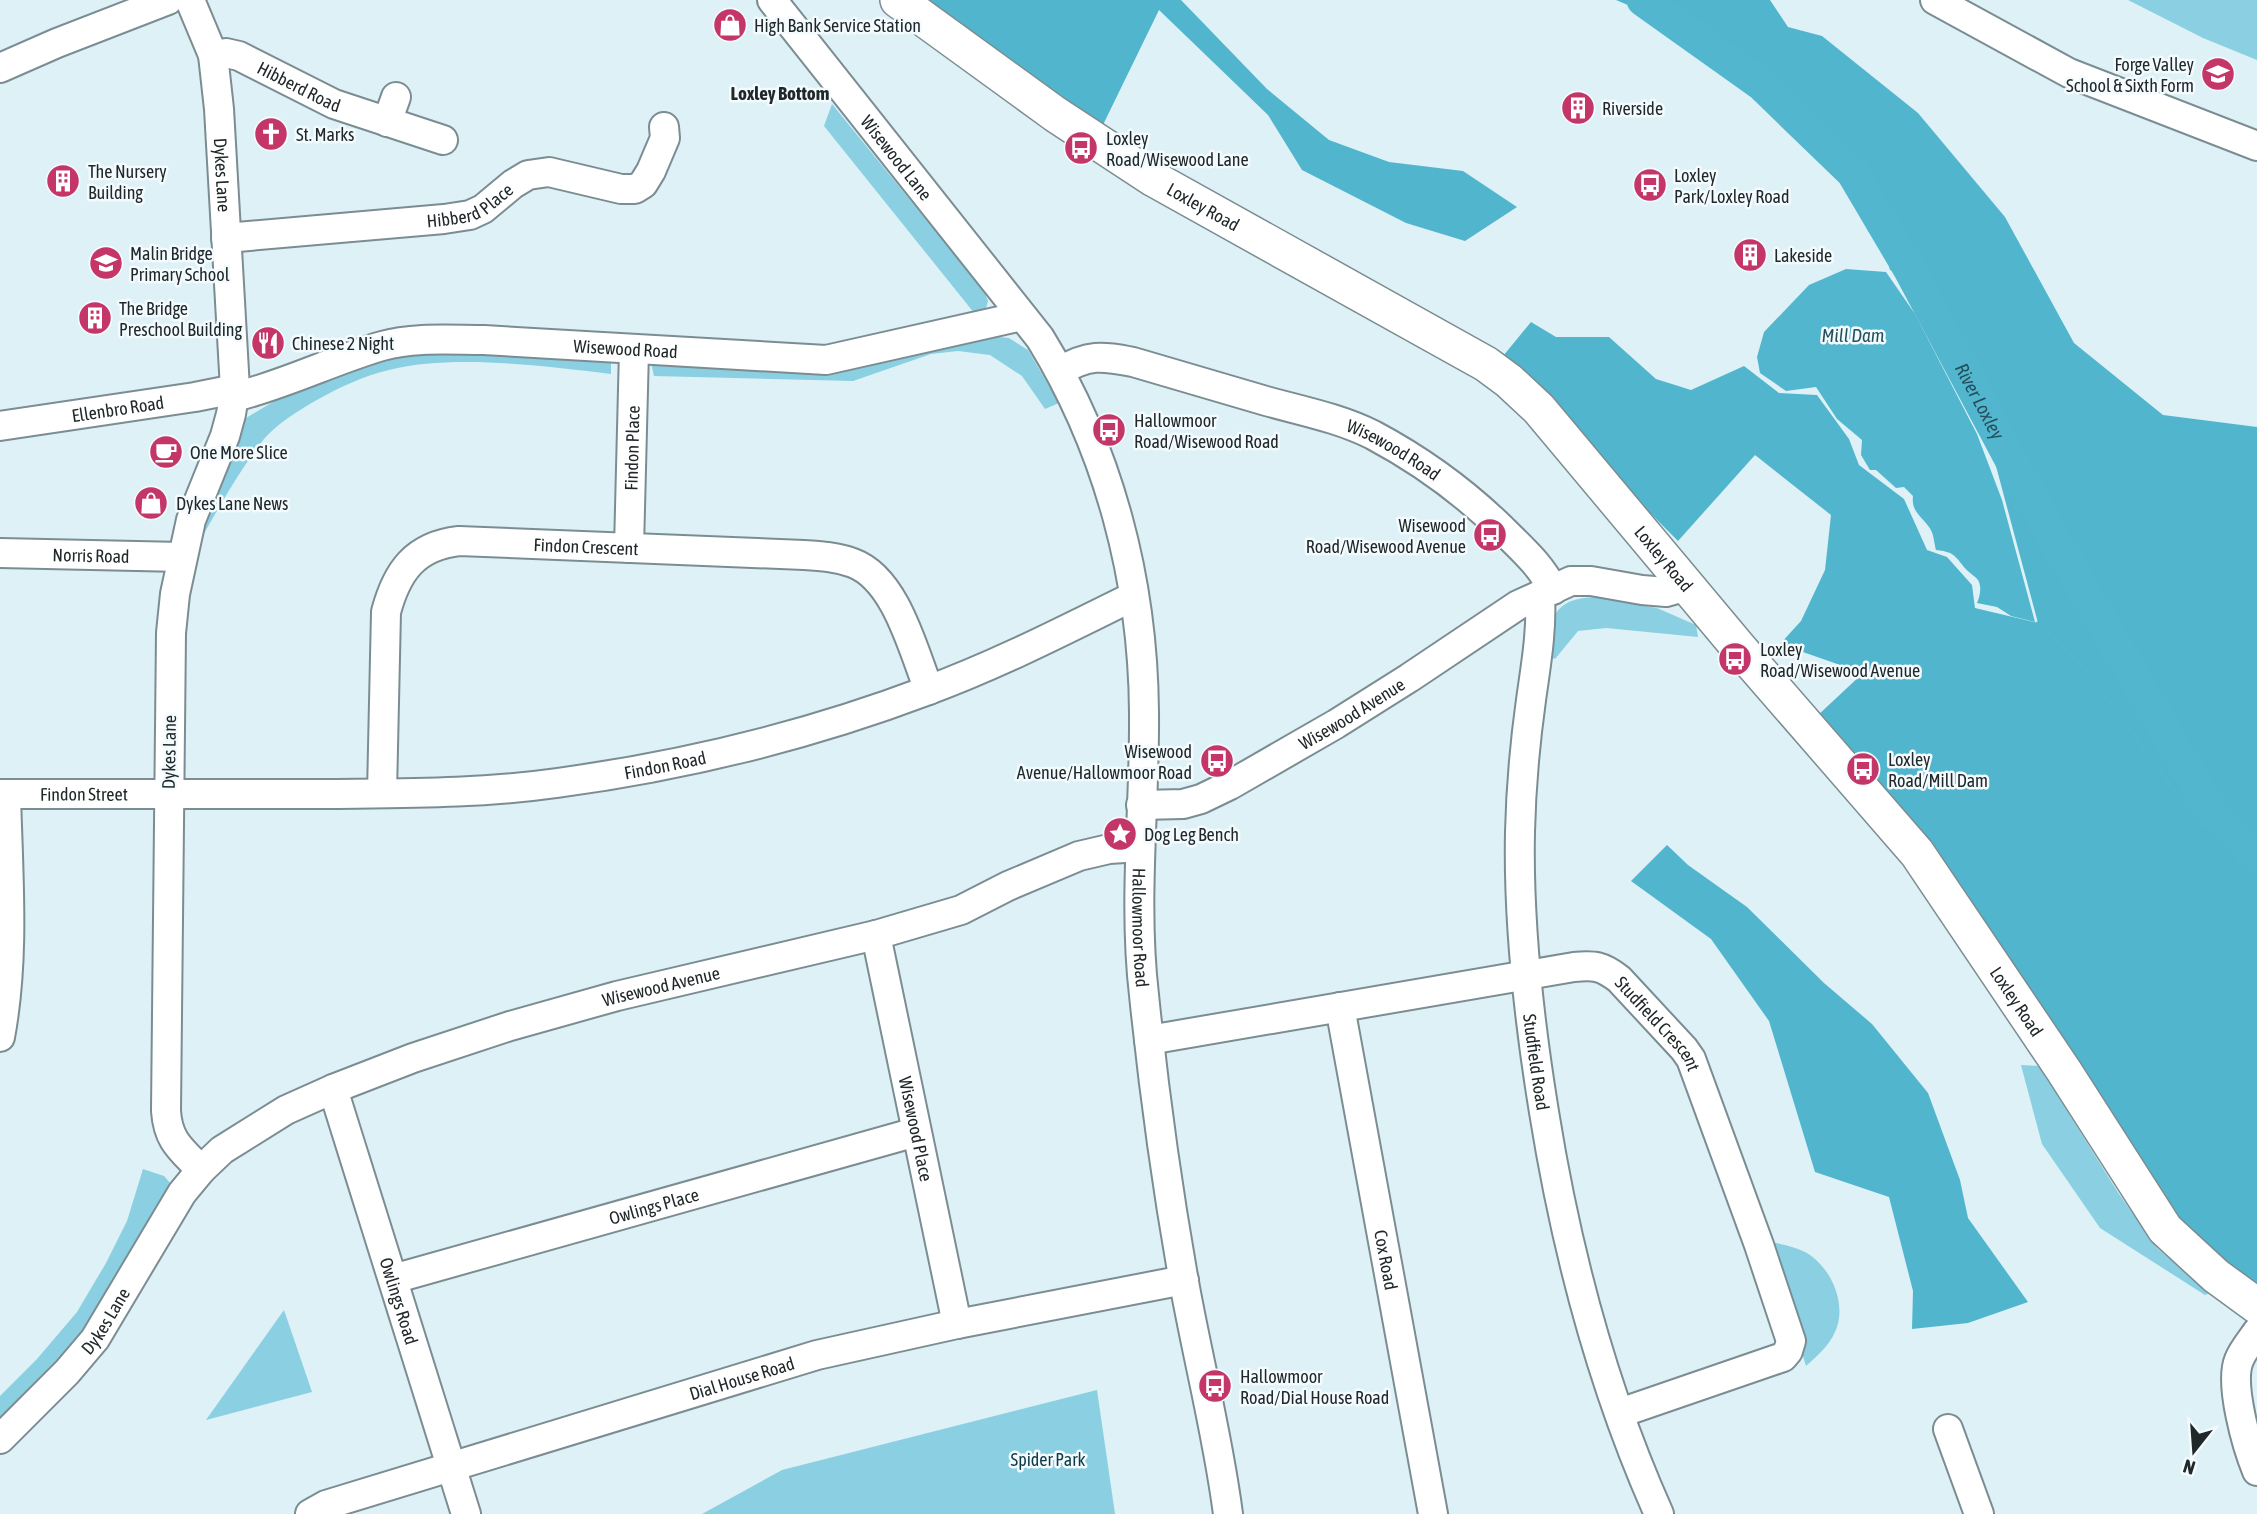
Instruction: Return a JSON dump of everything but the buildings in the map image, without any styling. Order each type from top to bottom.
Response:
[{"type":"main road","name":"Loxley Road","points":[[898,0],[1055,114],[1154,180],[1486,364],[1539,409],[1686,586],[1917,853],[2064,1070],[2165,1229],[2216,1276],[2257,1306]]},
{"type":"street","points":[[0,68],[168,0]]},
{"type":"street","name":"Dykes Lane","points":[[0,1439],[67,1372],[95,1339],[183,1193],[201,1170],[175,1142],[167,1127],[171,633],[175,594],[191,520],[225,436],[234,393],[219,109],[213,55],[191,0]]},
{"type":"street","name":"Wisewood Lane","points":[[772,0],[1021,316]]},
{"type":"street","points":[[1935,0],[2069,73],[2257,146]]},
{"type":"street","name":"Hibberd Road","points":[[213,55],[226,53],[239,57],[334,104],[391,110],[443,139]]},
{"type":"street","name":"Hibberd Place","points":[[226,238],[470,215],[490,205],[513,184],[528,175],[549,172],[621,189],[635,189],[643,184],[651,171],[665,138],[664,127]]},
{"type":"street","name":"Wisewood Road","points":[[234,393],[258,391],[385,345],[440,340],[484,340],[826,360],[1021,316]]},
{"type":"street","name":"Hallowmoor Road","points":[[1021,316],[1040,338],[1060,371],[1096,449],[1119,518],[1134,596],[1142,654],[1144,712],[1140,847],[1143,990],[1155,1101],[1184,1280],[1228,1514]]},
{"type":"street","name":"Findon Place","points":[[629,548],[634,350]]},
{"type":"street","name":"Wisewood Road","points":[[1060,371],[1077,361],[1102,356],[1133,362],[1331,418],[1371,434],[1407,454],[1479,507],[1546,575],[1547,592]]},
{"type":"street","name":"Ellenbro Road","points":[[0,426],[234,393]]},
{"type":"street","name":"Findon Crescent","points":[[382,793],[386,612],[391,593],[399,576],[411,561],[433,546],[459,541],[804,555],[832,557],[854,563],[871,573],[886,588],[929,690]]},
{"type":"street","name":"Norris Road","points":[[0,553],[182,556]]},
{"type":"street","points":[[1547,592],[1571,581],[1591,581],[1666,592],[1686,586]]},
{"type":"street","name":"Wisewood Avenue","points":[[1141,805],[1183,804],[1201,799],[1230,785],[1336,724],[1518,605],[1547,592]]},
{"type":"street","name":"Studfield Road","points":[[1547,592],[1531,703],[1520,831],[1525,976],[1533,1045],[1562,1210],[1588,1314],[1620,1413],[1659,1514]]},
{"type":"street","name":"Findon Road","points":[[168,794],[469,792],[556,783],[659,765],[762,743],[878,709],[992,664],[1134,596]]},
{"type":"street","points":[[0,1037],[5,965],[3,794]]},
{"type":"street","name":"Findon Street","points":[[3,794],[168,794]]},
{"type":"street","name":"Wisewood Avenue","points":[[201,1170],[222,1150],[286,1110],[334,1088],[413,1058],[510,1026],[617,996],[876,935],[961,909],[1079,856],[1109,849],[1140,847]]},
{"type":"street","name":"Wisewood Place","points":[[876,935],[957,1324]]},
{"type":"street","name":"Studfield Crescent","points":[[1149,1040],[1593,965],[1606,970],[1629,989],[1684,1049],[1698,1074],[1791,1341],[1783,1357],[1620,1413]]},
{"type":"street","name":"Cox Road","points":[[1340,1007],[1433,1514]]},
{"type":"street","name":"Owlings Road","points":[[334,1088],[466,1514]]},
{"type":"street","name":"Owlings Place","points":[[393,1279],[916,1132]]},
{"type":"street","name":"Dial House Road","points":[[310,1514],[326,1505],[817,1355],[957,1324],[1184,1280]]},
{"type":"street","points":[[2257,1332],[2239,1360],[2235,1378],[2247,1447],[2257,1471]]},
{"type":"street","points":[[1948,1429],[1979,1514]]},
{"type":"green space","points":[[2128,0],[2257,0],[2257,60],[2203,38]]},
{"type":"green space","points":[[832,104],[984,291],[988,301],[985,312],[975,314],[824,126]]},
{"type":"green space","points":[[989,336],[1009,338],[1028,350],[1059,403],[1045,409],[1022,376],[990,355],[958,351],[931,354],[853,381],[654,376],[651,363]]},
{"type":"green space","points":[[434,347],[611,358],[611,374],[470,362],[414,365],[360,379],[288,418],[264,439],[239,474],[202,537],[198,529],[215,484],[246,418],[298,387],[371,357]]},
{"type":"green space","points":[[1595,597],[1657,608],[1696,625],[1698,637],[1606,628],[1578,631],[1555,659],[1547,655],[1552,620],[1556,613],[1570,602]]},
{"type":"green space","points":[[2021,1065],[2039,1066],[2119,1194],[2158,1249],[2210,1293],[2205,1295],[2100,1228],[2042,1144]]},
{"type":"green space","points":[[143,1169],[164,1176],[171,1184],[68,1358],[0,1426],[0,1396],[37,1359],[77,1312],[127,1221]]},
{"type":"green space","points":[[1768,1241],[1796,1248],[1814,1258],[1835,1287],[1839,1321],[1835,1332],[1826,1346],[1806,1366]]},
{"type":"green space","points":[[284,1310],[312,1392],[206,1420]]},
{"type":"green space","name":"Spider Park","points":[[1097,1390],[1115,1514],[702,1514],[782,1470]]},
{"type":"shaded area","points":[[913,0],[1181,0],[1267,89],[1329,140],[1389,162],[1463,171],[1517,207],[1465,241],[1406,223],[1302,170],[1268,115],[1159,10],[1100,131]]},
{"type":"shaded area","points":[[1616,0],[1770,0],[1788,27],[1822,36],[1918,113],[2005,217],[2074,343],[2163,415],[2257,427],[2257,1291],[2175,1222],[2065,1059],[1945,863],[1816,717],[1863,673],[1780,644],[1801,621],[1825,570],[1831,515],[1755,455],[1678,541],[1499,361],[1531,322],[1556,337],[1609,337],[1656,379],[1691,390],[1744,366],[1779,393],[1817,395],[1849,439],[1859,465],[1904,499],[1927,550],[1947,557],[1972,585],[1975,608],[2038,623],[1985,425],[1909,284],[1868,231],[1854,181],[1754,78],[1699,35]]},
{"type":"shaded area","points":[[1667,845],[1688,865],[1747,907],[1824,983],[1872,1024],[1928,1093],[1960,1180],[1968,1218],[2028,1302],[1968,1323],[1912,1329],[1913,1291],[1889,1197],[1815,1172],[1769,1021],[1711,939],[1631,881]]},
{"type":"water","name":"Mill Dam","points":[[1846,269],[1886,272],[1915,314],[1977,434],[2002,500],[2035,622],[2011,616],[1997,607],[1977,603],[1980,592],[1978,580],[1952,554],[1936,550],[1931,529],[1915,509],[1913,496],[1904,487],[1896,488],[1876,470],[1870,470],[1861,455],[1862,440],[1837,419],[1816,387],[1786,391],[1760,373],[1757,357],[1764,332],[1809,285]]},
{"type":"waterway","name":"River Loxley","points":[[1643,0],[1761,84],[1853,173],[1909,268],[2041,516],[2212,811],[2257,857]]},
{"type":"waterway","points":[[1892,268],[1904,260]]},
{"type":"waterway","points":[[2038,624],[2080,663],[2201,826],[2215,814]]},
{"type":"place","name":"High Bank Service Station","points":[[730,25]]},
{"type":"place","name":"Forge Valley School & Sixth Form","points":[[2218,74]]},
{"type":"place","name":"Riverside","points":[[1578,108]]},
{"type":"place","name":"St. Marks","points":[[271,134]]},
{"type":"place","name":"Loxley Road/Wisewood Lane","points":[[1081,148]]},
{"type":"place","name":"The Nursery Building","points":[[63,181]]},
{"type":"place","name":"Loxley Park/Loxley Road","points":[[1650,185]]},
{"type":"place","name":"Lakeside","points":[[1750,255]]},
{"type":"place","name":"Malin Bridge Primary School","points":[[106,263]]},
{"type":"place","name":"The Bridge Preschool Building","points":[[95,318]]},
{"type":"place","name":"Chinese 2 Night","points":[[268,343]]},
{"type":"place","name":"Hallowmoor Road/Wisewood Road","points":[[1109,430]]},
{"type":"place","name":"One More Slice","points":[[166,452]]},
{"type":"place","name":"Dykes Lane News","points":[[151,503]]},
{"type":"place","name":"Wisewood Road/Wisewood Avenue","points":[[1490,535]]},
{"type":"place","name":"Loxley Road/Wisewood Avenue","points":[[1735,659]]},
{"type":"place","name":"Wisewood Avenue/Hallowmoor Road","points":[[1217,761]]},
{"type":"place","name":"Loxley Road/Mill Dam","points":[[1863,769]]},
{"type":"place","name":"Dog Leg Bench","points":[[1120,834]]},
{"type":"place","name":"Hallowmoor Road/Dial House Road","points":[[1215,1386]]},
{"type":"district","name":"Loxley Bottom","points":[[780,93]]}]
